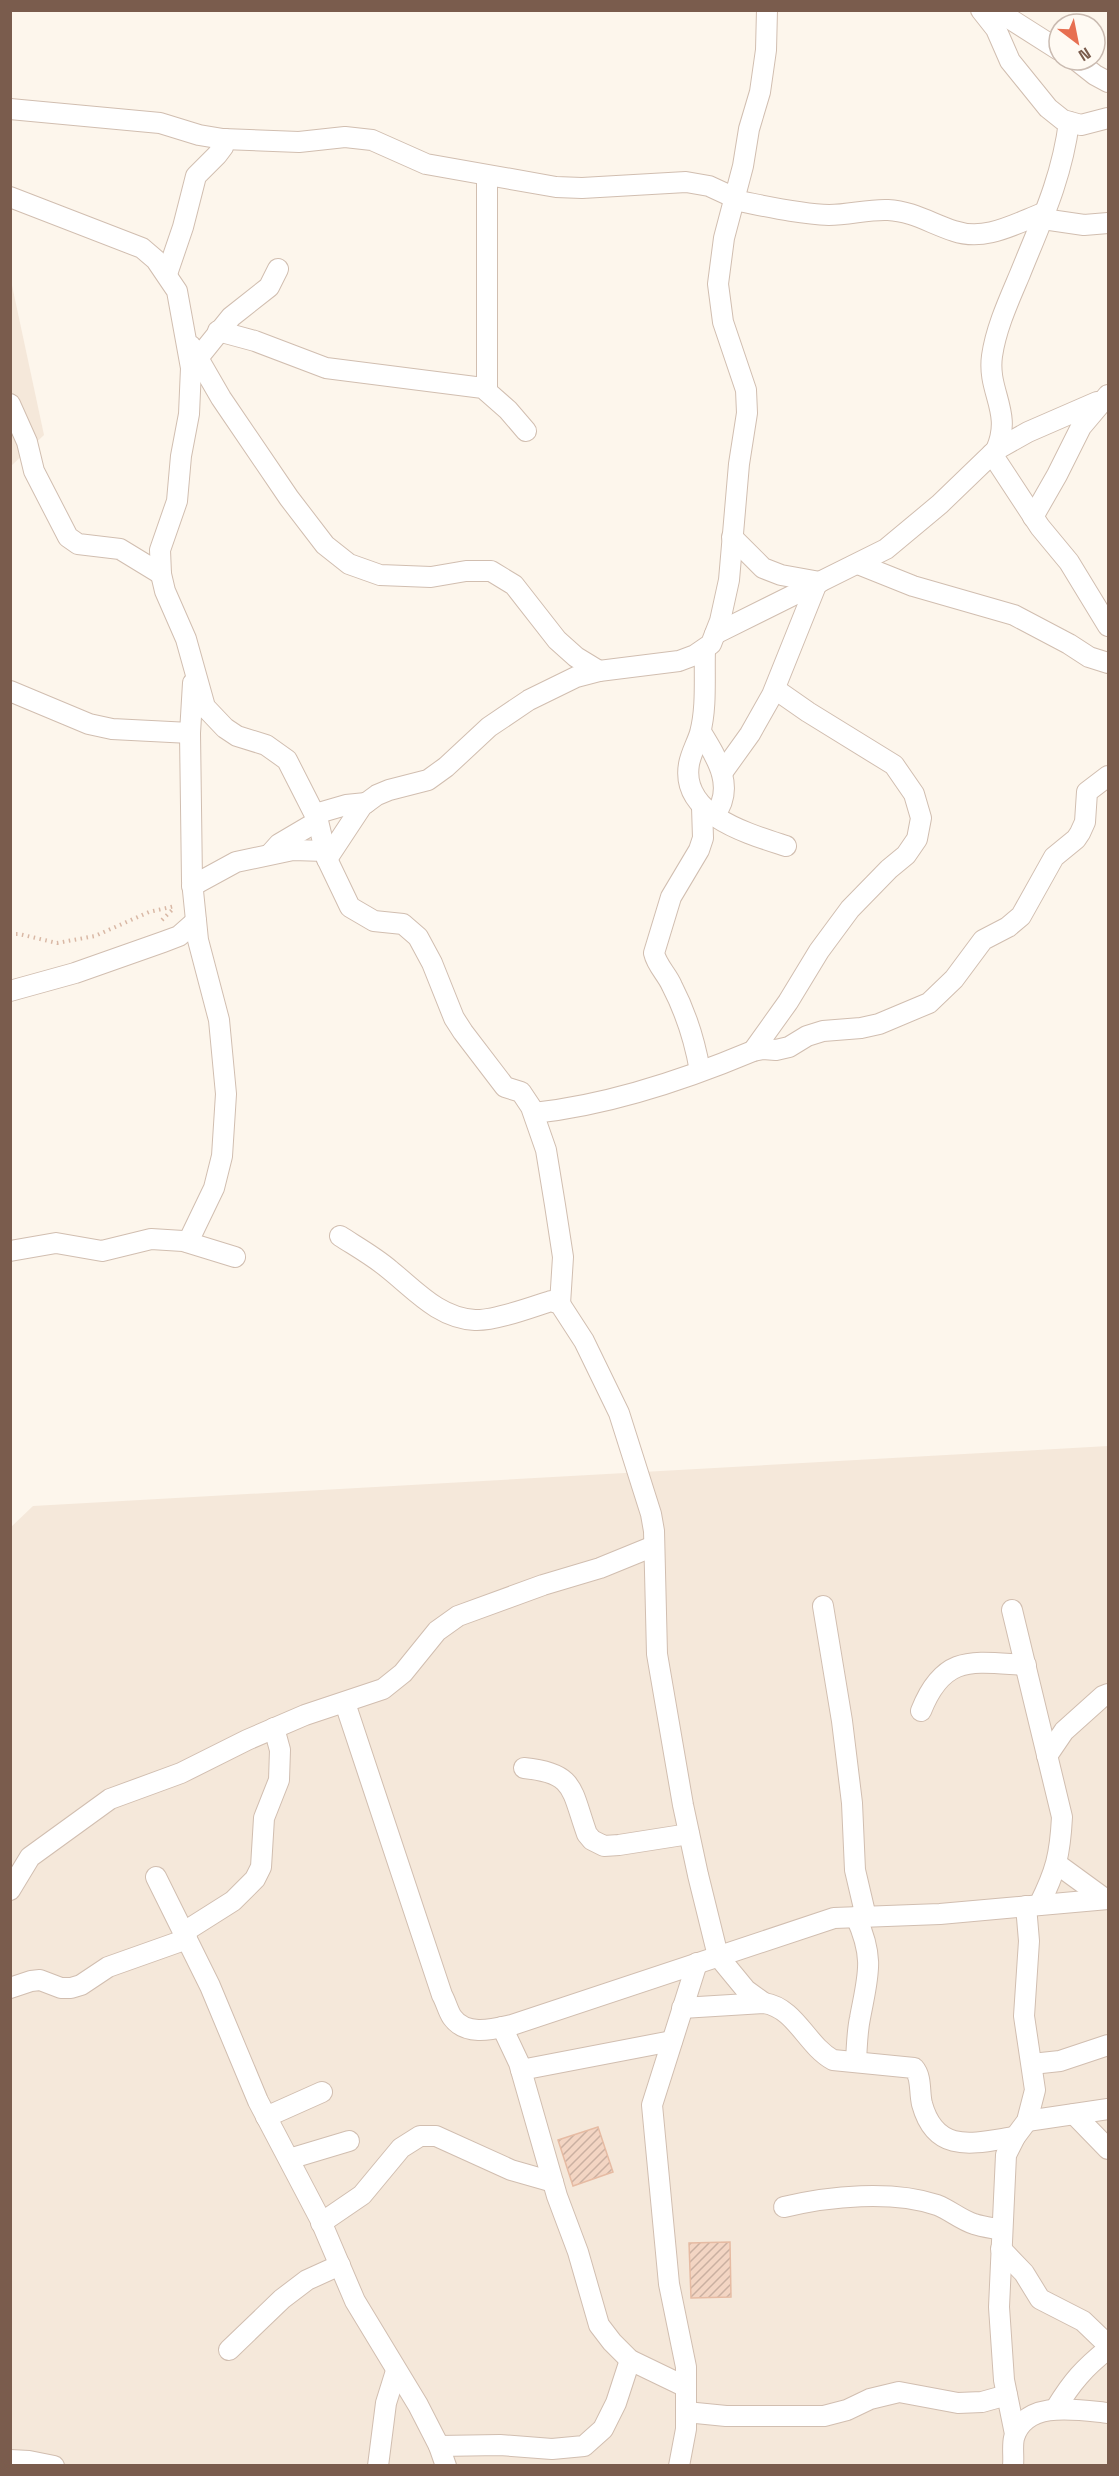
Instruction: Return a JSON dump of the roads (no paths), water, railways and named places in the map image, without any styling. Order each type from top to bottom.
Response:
[{"type":"street","points":[[767,10],[766,50],[760,92],[749,129],[724,238],[718,284],[723,322],[739,364],[747,401],[747,413],[729,580],[710,642],[700,732],[689,764],[689,779],[695,798],[708,812],[757,837],[786,846]]},
{"type":"street","points":[[981,10],[996,29],[1010,61],[1048,108],[1069,122],[1081,125],[1108,118]]},
{"type":"street","points":[[996,10],[1047,42]]},
{"type":"street","points":[[1091,72],[1108,82]]},
{"type":"street","points":[[10,109],[159,123],[199,135],[225,139],[299,142],[345,137],[372,140],[426,164],[556,187],[582,188],[686,182],[709,186],[734,199],[826,215],[852,215],[875,210],[891,210],[972,235],[990,234],[1044,216],[1084,225],[1108,223]]},
{"type":"street","points":[[994,452],[1001,438],[1003,417],[992,378],[992,357],[1000,323],[1044,216],[1065,155],[1069,122]]},
{"type":"street","points":[[167,274],[183,227],[195,176],[217,156],[224,147],[225,139]]},
{"type":"street","points":[[487,176],[488,391]]},
{"type":"street","points":[[10,197],[142,248],[156,260],[177,291],[191,368],[189,414],[181,456],[177,501],[160,550],[161,574],[165,591],[186,639],[205,707],[225,728],[237,736],[266,745],[287,760],[317,817],[326,855],[350,907],[374,921],[403,924],[418,937],[432,963],[454,1018],[463,1032],[505,1087],[521,1092],[534,1113],[546,1150],[563,1257],[560,1304],[584,1341],[619,1413],[646,1493],[654,1531],[657,1654],[690,1834],[718,1956],[746,1990],[764,2003]]},
{"type":"street","points":[[198,358],[231,316],[269,287],[278,269]]},
{"type":"street","points":[[218,331],[255,341],[326,368],[483,388],[508,410],[526,431]]},
{"type":"street","points":[[185,337],[222,398],[289,498],[325,545],[341,558],[349,564],[380,575],[430,576],[466,571],[492,571],[514,585],[557,640],[576,657],[599,671]]},
{"type":"street","points":[[326,855],[366,803],[389,790],[428,780],[446,767],[489,727],[529,700],[576,677],[599,671],[679,661],[818,582],[886,549],[940,504],[994,452],[1028,432],[1107,397]]},
{"type":"street","points":[[1033,517],[1081,427],[1107,397]]},
{"type":"street","points":[[10,404],[27,442],[34,471],[68,537],[78,544],[120,549],[161,574]]},
{"type":"street","points":[[994,452],[1033,517],[1069,562],[1108,626]]},
{"type":"street","points":[[732,537],[764,568],[781,575],[818,582]]},
{"type":"street","points":[[858,564],[913,586],[1014,615],[1089,657],[1108,663]]},
{"type":"street","points":[[722,773],[750,735],[774,689],[818,582]]},
{"type":"street","points":[[188,1242],[214,1188],[222,1156],[226,1094],[219,1020],[198,940],[192,886],[190,734],[194,672]]},
{"type":"street","points":[[753,1051],[788,1002],[819,951],[850,909],[889,868],[906,855],[917,839],[921,818],[914,794],[894,765],[774,689]]},
{"type":"street","points":[[10,691],[67,716],[104,728],[190,734]]},
{"type":"street","points":[[700,732],[717,759],[722,773],[725,784],[724,800],[708,812],[699,850],[671,897],[654,953],[686,1017],[696,1046],[700,1071]]},
{"type":"street","points":[[534,1113],[592,1104],[700,1071],[753,1051],[789,1047],[807,1036],[823,1031],[879,1024],[929,1003],[954,979],[983,940],[1008,927],[1020,916],[1054,857],[1076,839],[1080,832],[1085,822],[1087,792],[1108,776]]},
{"type":"street","points":[[270,854],[279,844],[317,817],[346,805],[366,803]]},
{"type":"street","points":[[192,886],[236,862],[270,854],[293,850],[326,855]]},
{"type":"street","points":[[10,991],[75,973],[179,936],[196,921]]},
{"type":"street","points":[[340,1236],[388,1268],[426,1302],[456,1317],[478,1320],[526,1310],[551,1301],[560,1304]]},
{"type":"street","points":[[10,1251],[47,1244],[67,1244],[102,1251],[152,1239],[188,1242],[235,1257]]},
{"type":"street","points":[[10,1890],[30,1857],[110,1799],[181,1773],[305,1715],[383,1689],[403,1673],[437,1631],[458,1616],[543,1585],[600,1568],[654,1546]]},
{"type":"street","points":[[823,1606],[842,1721],[852,1803],[855,1870],[861,1917],[869,1950],[870,1971],[859,2021],[856,2060]]},
{"type":"street","points":[[1012,1610],[1062,1817],[1057,1864],[1032,1906],[1024,2016],[1035,2090],[1021,2129],[1006,2155],[999,2307],[1004,2379],[1016,2434]]},
{"type":"street","points":[[921,1711],[927,1696],[946,1671],[961,1664],[979,1662],[1026,1665]]},
{"type":"street","points":[[1047,1756],[1064,1731],[1108,1694]]},
{"type":"street","points":[[345,1703],[442,1995],[452,2017],[459,2025],[476,2030],[502,2027],[834,1918],[940,1914],[1107,1899]]},
{"type":"street","points":[[10,1988],[40,1980],[61,1988],[81,1985],[108,1967],[186,1936],[233,1901],[255,1879],[261,1867],[264,1818],[279,1780],[280,1750],[274,1728]]},
{"type":"street","points":[[524,1768],[558,1774],[570,1785],[587,1834],[592,1840],[604,1846],[690,1834]]},
{"type":"street","points":[[1057,1864],[1107,1899]]},
{"type":"street","points":[[156,1876],[210,1986],[266,2117],[321,2223],[355,2301],[418,2405],[439,2446],[446,2466]]},
{"type":"street","points":[[680,2466],[686,2429],[686,2367],[669,2284],[652,2105],[697,1963]]},
{"type":"street","points":[[682,2008],[774,2004],[789,2014],[822,2054],[833,2060],[856,2060],[878,2065],[914,2068],[918,2072],[922,2104],[941,2137],[952,2142],[969,2143],[1074,2114],[1108,2109]]},
{"type":"street","points":[[502,2027],[521,2070],[553,2182],[599,2325],[630,2360],[686,2387]]},
{"type":"street","points":[[521,2070],[672,2041]]},
{"type":"street","points":[[1032,2064],[1060,2061],[1108,2044]]},
{"type":"street","points":[[266,2117],[322,2092]]},
{"type":"street","points":[[1074,2114],[1108,2149]]},
{"type":"street","points":[[321,2223],[362,2195],[400,2148],[420,2136],[436,2136],[461,2145],[493,2163],[553,2182]]},
{"type":"street","points":[[289,2160],[349,2141]]},
{"type":"street","points":[[784,2207],[813,2200],[871,2196],[912,2200],[936,2205],[1001,2240],[1040,2299],[1083,2321],[1108,2347],[1071,2382],[1056,2408]]},
{"type":"street","points":[[229,2350],[282,2299],[308,2280],[340,2265]]},
{"type":"street","points":[[439,2446],[500,2445],[552,2449],[584,2446],[603,2429],[616,2403],[630,2360]]},
{"type":"street","points":[[378,2466],[386,2403],[396,2371]]},
{"type":"street","points":[[686,2412],[726,2416],[824,2416],[847,2410],[870,2399],[899,2392],[958,2403],[982,2402],[1007,2396]]},
{"type":"street","points":[[1013,2466],[1018,2426],[1032,2416],[1056,2408],[1108,2413]]},
{"type":"street","points":[[10,2460],[29,2460],[54,2466]]}]
